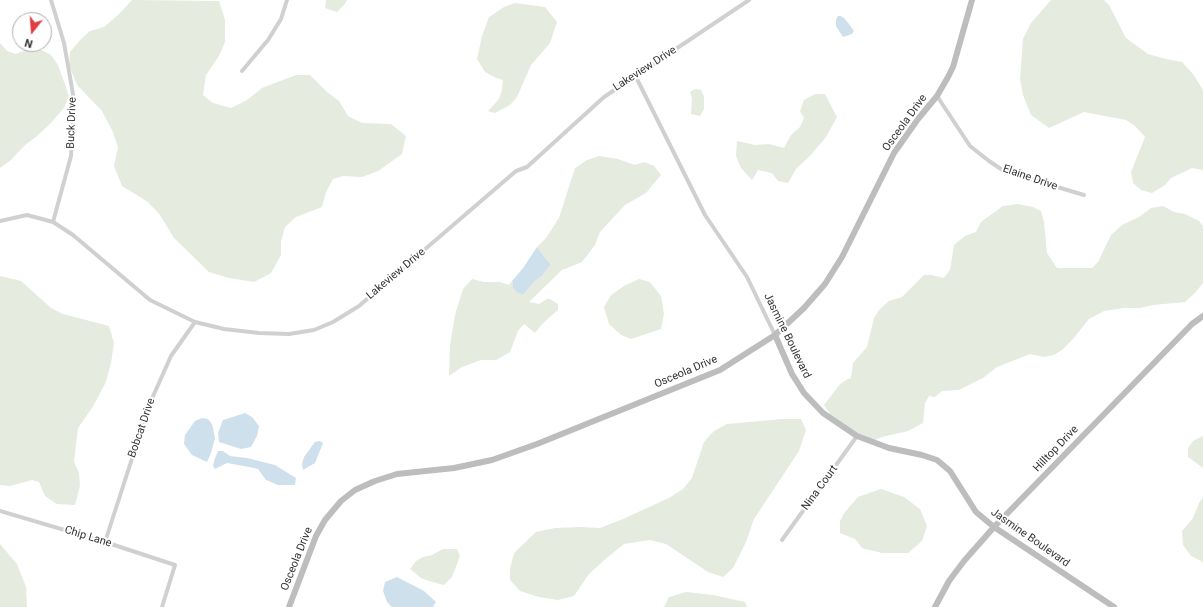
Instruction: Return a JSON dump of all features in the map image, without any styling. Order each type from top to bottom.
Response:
[{"type":"street","name":"Buck Drive","points":[[52,0],[64,43],[74,100],[71,156],[53,222]]},
{"type":"street","points":[[242,71],[268,40],[281,19],[287,0]]},
{"type":"street","name":"Lakeview Drive","points":[[0,221],[27,215],[53,222],[73,235],[150,300],[195,322],[224,329],[259,332],[289,334],[314,330],[333,322],[359,306],[516,172],[527,167],[604,97],[749,0]]},
{"type":"street","name":"Osceola Drive","points":[[289,607],[316,536],[325,520],[341,501],[354,490],[375,480],[397,474],[454,468],[492,460],[531,446],[720,370],[775,335],[804,308],[824,284],[842,257],[894,152],[937,96],[953,67],[972,0]]},
{"type":"street","name":"Jasmine Boulevard","points":[[636,77],[705,215],[747,277],[792,374],[804,393],[824,413],[857,436],[889,448],[938,460],[950,471],[976,512],[994,527],[1114,607]]},
{"type":"street","name":"Elaine Drive","points":[[937,96],[970,146],[1004,171],[1084,195]]},
{"type":"street","name":"Hilltop Drive","points":[[935,607],[949,581],[964,561],[994,527],[1192,324],[1203,316]]},
{"type":"street","name":"Bobcat Drive","points":[[105,542],[152,396],[171,356],[195,322]]},
{"type":"street","name":"Nina Court","points":[[782,540],[857,436]]},
{"type":"street","name":"Chip Lane","points":[[0,511],[105,542],[175,565],[162,607]]},
{"type":"shaded area","points":[[132,0],[219,1],[225,20],[225,42],[219,56],[206,75],[203,95],[213,103],[231,108],[247,100],[262,88],[296,75],[310,75],[327,92],[339,101],[348,116],[362,123],[391,124],[406,136],[402,154],[378,171],[362,177],[343,176],[333,179],[326,192],[322,207],[296,217],[285,227],[281,242],[281,255],[271,273],[254,282],[229,278],[209,272],[174,238],[160,215],[148,202],[122,186],[114,166],[118,147],[112,130],[102,111],[77,85],[69,65],[70,52],[80,40],[90,31],[104,27]]},
{"type":"shaded area","points":[[326,0],[347,0],[337,12],[325,8]]},
{"type":"shaded area","points":[[1051,0],[1104,0],[1109,5],[1126,38],[1148,54],[1182,62],[1193,74],[1203,90],[1203,170],[1192,168],[1171,178],[1165,185],[1152,193],[1141,190],[1133,183],[1131,172],[1145,137],[1135,126],[1126,120],[1084,112],[1049,128],[1031,115],[1023,95],[1020,79],[1023,39],[1031,23]]},
{"type":"shaded area","points":[[515,3],[545,7],[557,22],[550,43],[531,65],[517,97],[510,105],[495,113],[488,111],[499,99],[503,80],[485,72],[477,59],[482,36],[489,17],[504,7]]},
{"type":"shaded area","points":[[0,43],[7,51],[16,54],[21,52],[45,52],[51,55],[58,65],[69,96],[64,108],[50,124],[25,145],[11,160],[0,168]]},
{"type":"shaded area","points":[[695,89],[701,90],[704,96],[704,109],[700,116],[691,114],[692,98],[690,92]]},
{"type":"shaded area","points":[[815,94],[825,94],[837,117],[826,137],[810,156],[796,169],[788,183],[778,181],[772,173],[758,170],[752,180],[741,168],[736,156],[737,141],[755,145],[769,144],[784,148],[791,135],[800,127],[804,118],[800,111],[804,100]]},
{"type":"shaded area","points":[[599,156],[618,159],[635,165],[644,162],[654,166],[661,175],[646,193],[625,205],[600,232],[595,245],[582,262],[562,270],[529,302],[539,304],[547,299],[550,299],[558,304],[558,310],[542,324],[535,333],[524,324],[518,331],[510,352],[496,360],[481,360],[462,367],[449,376],[450,345],[455,315],[463,289],[472,279],[484,282],[500,282],[509,285],[512,281],[513,288],[523,295],[535,281],[542,276],[551,264],[537,247],[546,238],[559,218],[575,168],[587,160]]},
{"type":"shaded area","points":[[1018,204],[1033,207],[1041,211],[1044,222],[1047,253],[1057,268],[1092,268],[1098,262],[1111,235],[1122,225],[1139,217],[1151,208],[1163,206],[1174,212],[1185,214],[1199,221],[1203,226],[1203,283],[1185,302],[1104,311],[1089,319],[1073,339],[1062,350],[1054,355],[1044,357],[1030,354],[997,367],[983,378],[959,390],[942,391],[935,397],[929,396],[925,403],[923,423],[908,431],[875,440],[859,434],[831,415],[824,405],[840,384],[851,378],[853,363],[867,347],[874,318],[879,310],[889,301],[902,297],[924,275],[944,278],[950,270],[954,245],[965,236],[976,232],[981,222],[1003,206]]},
{"type":"shaded area","points":[[0,276],[21,281],[51,308],[63,314],[109,326],[114,343],[106,382],[92,408],[78,428],[74,462],[79,473],[80,486],[75,505],[57,504],[45,496],[39,482],[32,480],[10,486],[0,485]]},
{"type":"shaded area","points":[[639,279],[650,282],[661,296],[664,314],[661,329],[631,339],[621,335],[609,324],[604,307],[611,295],[624,286]]},
{"type":"shaded area","points":[[782,419],[801,419],[806,430],[799,451],[754,519],[746,542],[733,568],[723,577],[708,572],[666,544],[650,540],[624,544],[589,574],[574,596],[558,600],[539,597],[520,591],[510,580],[510,569],[514,553],[536,532],[555,528],[600,528],[669,498],[683,489],[692,478],[704,442],[714,431],[727,424]]},
{"type":"shaded area","points":[[1203,436],[1203,468],[1188,457],[1188,448],[1193,441]]},
{"type":"shaded area","points":[[881,489],[904,497],[920,509],[927,526],[922,541],[908,553],[882,553],[862,548],[855,539],[840,533],[840,521],[845,512],[858,497]]},
{"type":"shaded area","points":[[1203,497],[1203,562],[1191,556],[1183,545],[1182,531],[1193,518]]},
{"type":"shaded area","points":[[0,544],[17,564],[26,587],[27,607],[0,607]]},
{"type":"shaded area","points":[[443,549],[457,549],[460,556],[452,577],[444,585],[421,578],[410,569],[416,561]]},
{"type":"shaded area","points":[[686,592],[713,595],[745,602],[747,607],[664,607],[669,597]]},
{"type":"water","points":[[838,16],[844,18],[849,24],[854,31],[852,34],[843,37],[836,26],[836,19]]},
{"type":"water","points":[[537,247],[551,264],[542,276],[535,281],[523,295],[513,288],[512,281]]},
{"type":"water","points":[[245,413],[252,417],[259,426],[257,436],[251,447],[241,449],[219,442],[218,433],[223,420]]},
{"type":"water","points":[[202,418],[208,419],[212,424],[215,438],[207,462],[192,455],[184,444],[185,435],[195,421]]},
{"type":"water","points":[[320,441],[323,443],[315,463],[303,470],[302,464],[304,457],[315,442]]},
{"type":"water","points":[[218,451],[223,451],[230,456],[247,458],[275,465],[296,478],[295,485],[278,485],[266,480],[258,469],[249,467],[227,463],[215,469],[213,466]]},
{"type":"water","points":[[397,577],[424,591],[436,602],[433,607],[392,607],[387,602],[383,591],[385,582]]}]
